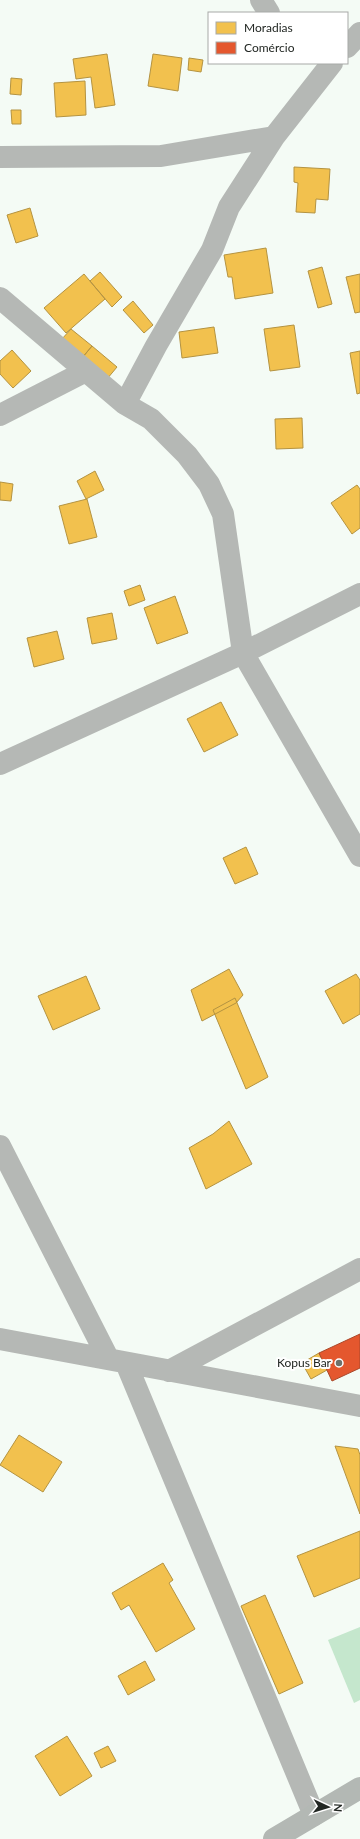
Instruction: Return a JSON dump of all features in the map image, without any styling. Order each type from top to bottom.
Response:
[{"type":"street","points":[[261,0],[268,12]]},
{"type":"street","points":[[348,46],[360,33]]},
{"type":"street","points":[[125,404],[156,346],[212,250],[229,207],[274,137],[325,66]]},
{"type":"street","points":[[0,157],[161,156],[274,137]]},
{"type":"street","points":[[0,298],[125,404],[151,419],[187,455],[209,484],[223,514],[243,653],[360,856]]},
{"type":"street","points":[[0,415],[86,371]]},
{"type":"street","points":[[0,764],[243,653],[360,594]]},
{"type":"street","points":[[0,1146],[117,1360],[314,1815]]},
{"type":"street","points":[[169,1371],[360,1269]]},
{"type":"street","points":[[0,1339],[360,1406]]},
{"type":"street","points":[[274,1839],[360,1788]]},
{"type":"green space","points":[[360,1627],[360,1700],[354,1703],[328,1640]]},
{"type":"building: Moradias","points":[[107,54],[115,105],[95,108],[91,77],[76,79],[73,59]]},
{"type":"building: Moradias","points":[[153,54],[182,58],[178,91],[148,86]]},
{"type":"building: Moradias","points":[[189,58],[203,60],[201,72],[188,70]]},
{"type":"building: Moradias","points":[[11,78],[22,79],[21,95],[10,94]]},
{"type":"building: Moradias","points":[[85,81],[86,115],[56,117],[54,83]]},
{"type":"building: Moradias","points":[[11,110],[21,110],[21,124],[12,124]]},
{"type":"building: Moradias","points":[[294,167],[330,169],[328,200],[316,199],[315,213],[296,212],[298,183],[294,182]]},
{"type":"building: Moradias","points":[[30,208],[38,236],[16,243],[7,215]]},
{"type":"building: Moradias","points":[[266,248],[273,293],[235,299],[232,277],[228,277],[224,255]]},
{"type":"building: Moradias","points":[[322,267],[332,304],[318,308],[308,271]]},
{"type":"building: Moradias","points":[[100,272],[122,297],[112,307],[90,281]]},
{"type":"building: Moradias","points":[[84,274],[105,299],[66,333],[44,308]]},
{"type":"building: Moradias","points":[[360,274],[360,312],[355,313],[346,277]]},
{"type":"building: Moradias","points":[[133,301],[153,325],[144,333],[123,310]]},
{"type":"building: Moradias","points":[[294,325],[300,367],[270,371],[264,329]]},
{"type":"building: Moradias","points":[[214,327],[218,353],[182,358],[179,332]]},
{"type":"building: Moradias","points":[[71,329],[92,346],[82,358],[61,340]]},
{"type":"building: Moradias","points":[[92,346],[117,367],[107,379],[82,358]]},
{"type":"building: Moradias","points":[[12,350],[31,371],[13,388],[0,374],[0,361]]},
{"type":"building: Moradias","points":[[360,351],[360,393],[357,394],[350,353]]},
{"type":"building: Moradias","points":[[302,418],[303,448],[276,449],[275,419]]},
{"type":"building: Moradias","points":[[95,471],[104,490],[86,499],[77,481]]},
{"type":"building: Moradias","points":[[0,482],[13,484],[11,501],[0,500]]},
{"type":"building: Moradias","points":[[357,485],[360,489],[360,528],[352,534],[331,503]]},
{"type":"building: Moradias","points":[[87,499],[97,537],[69,544],[59,506]]},
{"type":"building: Moradias","points":[[140,585],[145,600],[129,606],[124,591]]},
{"type":"building: Moradias","points":[[175,596],[188,633],[157,644],[144,608]]},
{"type":"building: Moradias","points":[[112,613],[117,639],[92,644],[87,618]]},
{"type":"building: Moradias","points":[[57,631],[64,659],[34,667],[27,638]]},
{"type":"building: Moradias","points":[[221,702],[238,735],[204,752],[187,719]]},
{"type":"building: Moradias","points":[[246,847],[258,874],[235,884],[223,858]]},
{"type":"building: Moradias","points":[[229,969],[243,995],[236,1003],[202,1021],[191,990]]},
{"type":"building: Moradias","points":[[356,974],[360,980],[360,1014],[343,1024],[325,991]]},
{"type":"building: Moradias","points":[[86,976],[100,1009],[53,1030],[38,996]]},
{"type":"building: Moradias","points":[[235,998],[268,1077],[246,1089],[213,1010]]},
{"type":"building: Moradias","points":[[229,1121],[252,1164],[206,1189],[189,1148],[213,1134]]},
{"type":"building: Moradias","points":[[319,1353],[327,1370],[311,1379],[302,1363]]},
{"type":"building: Moradias","points":[[19,1435],[62,1462],[43,1492],[0,1465]]},
{"type":"building: Moradias","points":[[335,1446],[358,1449],[360,1455],[360,1514]]},
{"type":"building: Moradias","points":[[360,1531],[360,1578],[314,1597],[297,1556]]},
{"type":"building: Moradias","points":[[163,1563],[173,1580],[169,1583],[195,1629],[156,1652],[129,1605],[121,1610],[112,1593]]},
{"type":"building: Moradias","points":[[265,1595],[303,1683],[279,1694],[241,1606]]},
{"type":"building: Moradias","points":[[145,1661],[155,1680],[128,1695],[118,1676]]},
{"type":"building: Moradias","points":[[67,1736],[92,1776],[60,1796],[35,1756]]},
{"type":"building: Moradias","points":[[108,1746],[116,1761],[101,1768],[94,1753]]},
{"type":"building: Comércio","points":[[360,1334],[360,1368],[332,1381],[319,1353]]},
{"type":"place","name":"Kopus Bar","points":[[339,1363]]}]
